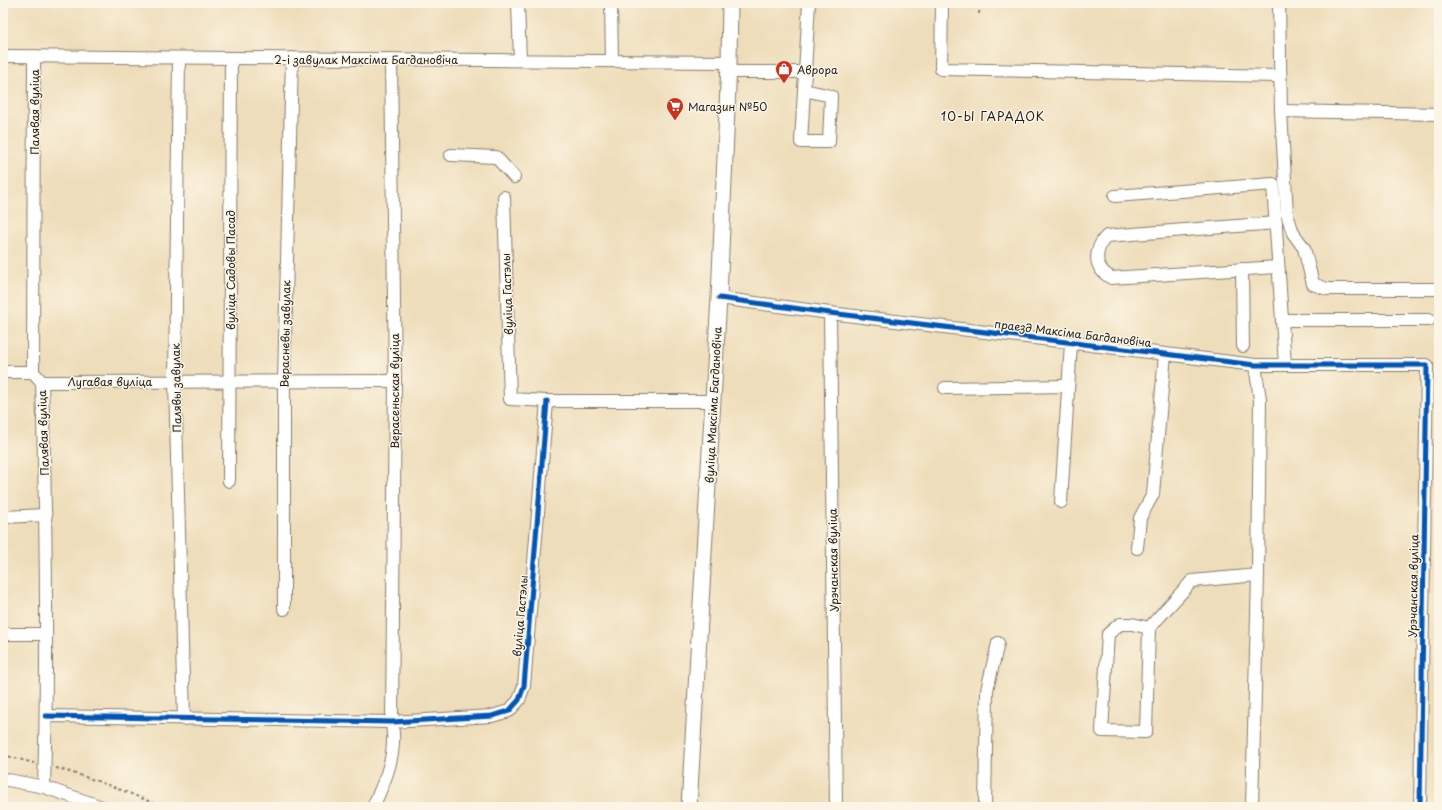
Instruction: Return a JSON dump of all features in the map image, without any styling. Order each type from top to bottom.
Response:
[{"type":"main road","name":"вуліца Максіма Багдановіча","points":[[690,807],[719,298],[729,67],[730,3]]},
{"type":"street","points":[[518,3],[520,60]]},
{"type":"street","points":[[611,3],[612,61]]},
{"type":"street","points":[[804,90],[831,96],[829,142],[801,142],[805,72],[810,3]]},
{"type":"street","points":[[942,3],[941,69],[1280,76]]},
{"type":"street","points":[[1279,3],[1281,111],[1287,214],[1293,233],[1304,248],[1313,284],[1327,289],[1439,289]]},
{"type":"street","name":"2-і завулак Максіма Багдановіча","points":[[3,56],[612,61],[805,72]]},
{"type":"street","name":"Палявая вуліца","points":[[34,56],[33,372],[42,382],[46,516],[46,716],[44,787]]},
{"type":"street","name":"Палявы завулак","points":[[179,58],[176,381],[184,719]]},
{"type":"street","name":"вуліца Садовы Пасад","points":[[229,481],[232,58]]},
{"type":"street","name":"Верасневы завулак","points":[[284,609],[284,381],[292,58]]},
{"type":"street","name":"Верасеньская вуліца","points":[[373,807],[392,756],[393,740],[394,381],[391,59]]},
{"type":"street","points":[[1281,111],[1439,114]]},
{"type":"street","points":[[451,155],[496,157],[514,177]]},
{"type":"street","points":[[1115,196],[1273,184],[1285,365]]},
{"type":"street","name":"вуліца Гастэлы","points":[[46,716],[392,722],[492,716],[509,711],[519,700],[524,686],[547,401],[510,399],[504,197]]},
{"type":"street","points":[[1276,223],[1107,236],[1100,241],[1098,252],[1099,267],[1111,278],[1278,267]]},
{"type":"street","points":[[1242,269],[1243,346]]},
{"type":"street","name":"праезд Максіма Багдановіча","points":[[719,298],[1255,365],[1427,365]]},
{"type":"street","name":"Урэчанская вуліца","points":[[830,313],[836,807]]},
{"type":"street","points":[[1282,320],[1429,320]]},
{"type":"street","points":[[1061,502],[1071,343]]},
{"type":"street","points":[[1137,548],[1140,518],[1153,494],[1165,354]]},
{"type":"street","points":[[1252,807],[1258,575],[1260,399],[1255,365]]},
{"type":"street","name":"Урэчанская вуліца","points":[[1420,807],[1427,365]]},
{"type":"street","points":[[3,372],[33,372]]},
{"type":"street","name":"Лугавая вуліца","points":[[42,382],[394,381]]},
{"type":"street","points":[[945,388],[1068,386]]},
{"type":"street","points":[[547,401],[713,401]]},
{"type":"street","points":[[3,517],[46,516]]},
{"type":"street","points":[[1149,628],[1132,624],[1120,624],[1108,634],[1102,731],[1146,732],[1149,628],[1192,581],[1258,575]]},
{"type":"street","points":[[3,634],[46,634]]},
{"type":"street","points":[[985,807],[987,690],[998,643]]},
{"type":"street","points":[[3,779],[44,787],[102,807]]},
{"type":"path","points":[[979,14],[980,3]]},
{"type":"path","points":[[3,755],[89,778],[162,807]]},
{"type":"cycle path","points":[[719,298],[1255,365],[1427,365],[1420,807]]},
{"type":"cycle path","points":[[46,716],[392,722],[492,716],[509,711],[519,700],[524,686],[547,401]]},
{"type":"place","name":"Аврора","points":[[784,84]]},
{"type":"place","name":"Магазин №50","points":[[675,121]]},
{"type":"district","name":"10-Ы ГАРАДОК","points":[[993,116]]}]
